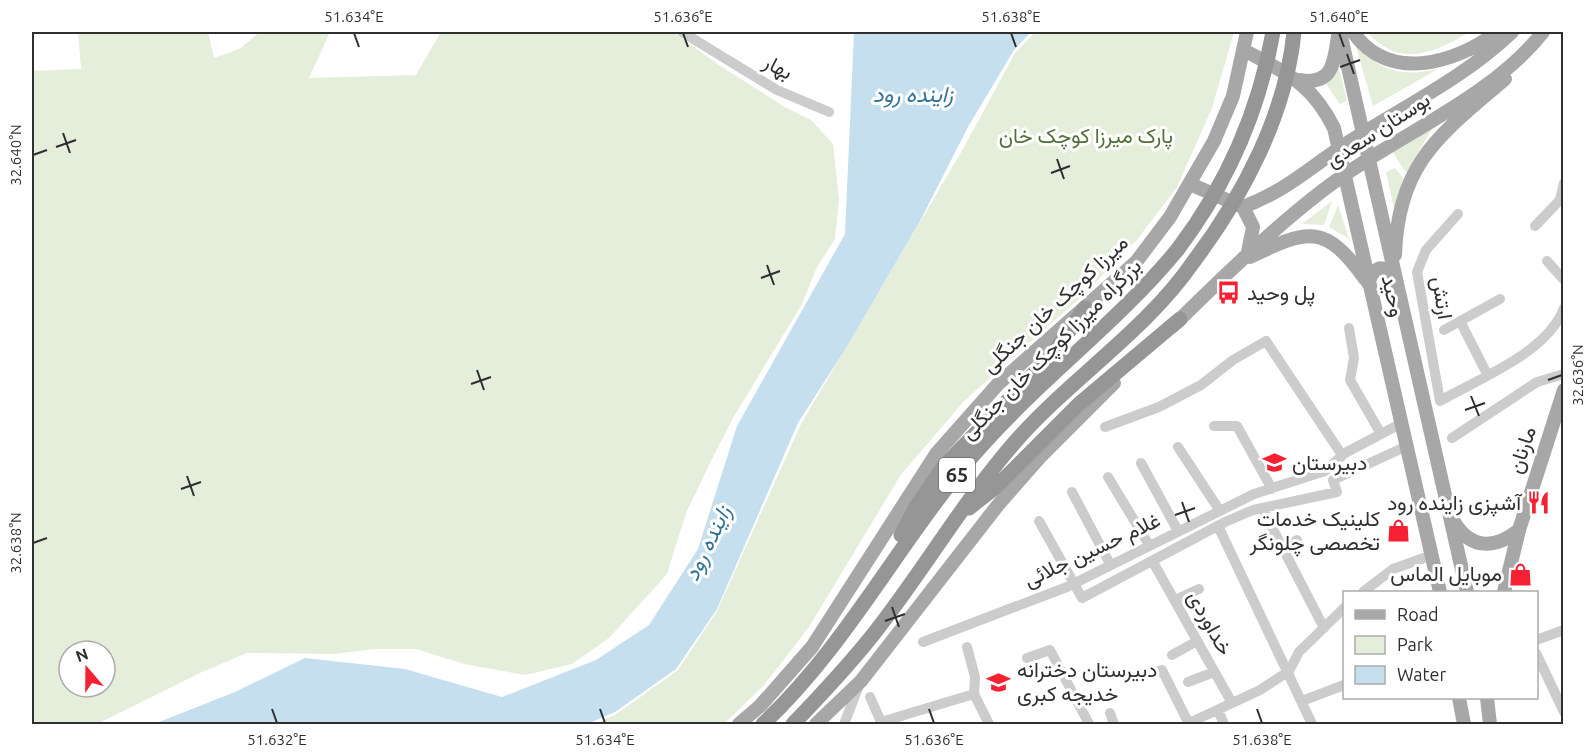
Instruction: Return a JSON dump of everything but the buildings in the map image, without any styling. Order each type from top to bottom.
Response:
[{"type":"highway","name":"بزرگراه میرزا کوچک خان جنگلی","points":[[763,724],[819,667],[885,575],[929,508],[999,426],[1122,310],[1178,249],[1200,220],[1223,180],[1245,130],[1268,62],[1273,32]]},
{"type":"highway","name":"بزرگراه میرزا کوچک خان جنگلی","points":[[793,724],[872,636],[984,478],[1017,439],[1180,282],[1240,193],[1264,139],[1288,68],[1294,32]]},
{"type":"highway","points":[[885,575],[916,507],[945,466],[1053,354],[1085,308]]},
{"type":"highway","points":[[953,522],[997,486],[1079,404],[1180,319]]},
{"type":"main road","name":"میرزا کوچک خان جنگلی","points":[[739,724],[760,706],[812,647],[936,454],[998,384],[1136,262],[1190,184],[1214,141],[1233,96],[1247,32]]},
{"type":"main road","name":"وحید","points":[[1340,32],[1467,591]]},
{"type":"main road","points":[[1298,80],[1317,81],[1328,75],[1334,64],[1340,32]]},
{"type":"main road","points":[[1353,32],[1374,53],[1408,65],[1425,64],[1460,54],[1497,32]]},
{"type":"main road","name":"بوستان سعدی","points":[[1243,207],[1279,192],[1340,147],[1432,93],[1486,56],[1512,32]]},
{"type":"main road","name":"بوستان سعدی","points":[[1235,265],[1323,190],[1442,114],[1528,51],[1544,32]]},
{"type":"main road","name":"وحید","points":[[1244,50],[1298,80],[1322,105],[1340,147],[1368,283],[1440,591]]},
{"type":"main road","points":[[1394,275],[1399,215],[1414,170],[1448,128],[1508,76],[1528,51]]},
{"type":"main road","points":[[1190,184],[1243,207],[1253,227],[1248,253]]},
{"type":"main road","points":[[816,724],[861,681],[1027,472],[1235,265],[1281,243],[1310,236],[1334,244],[1347,253],[1368,283],[1375,269],[1379,267],[1384,267],[1394,275]]},
{"type":"main road","name":"مارنان","points":[[1504,591],[1519,530],[1563,390]]},
{"type":"main road","points":[[1450,517],[1461,535],[1472,542],[1492,544],[1508,538],[1519,530]]},
{"type":"main road","points":[[1459,699],[1464,724]]},
{"type":"main road","points":[[1487,699],[1490,724]]},
{"type":"street","name":"بهار","points":[[682,32],[777,90],[829,112]]},
{"type":"street","points":[[1535,226],[1560,200],[1563,187]]},
{"type":"street","name":"ارتش","points":[[1458,214],[1426,250],[1417,272],[1440,401],[1487,374]]},
{"type":"street","points":[[1547,261],[1563,280]]},
{"type":"street","points":[[1444,330],[1500,299]]},
{"type":"street","points":[[1460,321],[1487,374],[1537,346],[1560,317],[1563,308]]},
{"type":"street","points":[[1349,328],[1354,358],[1350,380],[1382,434]]},
{"type":"street","points":[[1550,330],[1563,329]]},
{"type":"street","points":[[1105,427],[1159,407],[1201,385],[1233,360],[1266,341],[1342,455]]},
{"type":"street","points":[[1452,438],[1537,382],[1563,374]]},
{"type":"street","name":"غلام حسین جلائی","points":[[923,642],[1074,583],[1254,494],[1324,471],[1342,455],[1402,423]]},
{"type":"street","points":[[1214,426],[1237,426],[1272,489]]},
{"type":"street","points":[[1039,521],[1082,598],[1218,526],[1262,508],[1337,492],[1333,480],[1407,446]]},
{"type":"street","points":[[1178,447],[1220,511]]},
{"type":"street","points":[[1141,463],[1179,531]]},
{"type":"street","points":[[1311,476],[1317,496]]},
{"type":"street","points":[[1108,477],[1149,545]]},
{"type":"street","points":[[1072,492],[1106,566],[1110,584]]},
{"type":"street","points":[[1262,508],[1324,628]]},
{"type":"street","points":[[1218,526],[1289,671],[1312,724]]},
{"type":"street","points":[[1283,548],[1297,540]]},
{"type":"street","points":[[1364,591],[1393,569],[1432,555]]},
{"type":"street","name":"خداوردی","points":[[1153,562],[1232,703]]},
{"type":"street","points":[[1175,600],[1199,589]]},
{"type":"street","points":[[1141,677],[1162,670],[1188,724],[1260,690],[1289,671],[1299,652],[1343,609]]},
{"type":"street","points":[[1538,639],[1563,630]]},
{"type":"street","points":[[1172,655],[1197,641]]},
{"type":"street","points":[[967,647],[975,677],[974,693],[989,724]]},
{"type":"street","points":[[1027,658],[1050,650],[1089,724]]},
{"type":"street","points":[[1538,657],[1561,699],[1563,712]]},
{"type":"street","points":[[1188,682],[1214,672]]},
{"type":"street","points":[[844,724],[861,681]]},
{"type":"street","points":[[1302,701],[1343,685]]},
{"type":"street","points":[[870,697],[881,723],[974,693]]},
{"type":"street","points":[[1218,710],[1224,724]]},
{"type":"street","points":[[1110,712],[1114,724]]},
{"type":"green space","points":[[78,32],[208,32],[214,58],[239,49],[260,32],[330,32],[309,78],[416,75],[441,32],[673,32],[783,106],[811,120],[833,144],[839,199],[835,239],[817,267],[802,304],[733,418],[711,461],[686,513],[667,574],[609,638],[572,664],[525,675],[464,664],[416,649],[374,649],[334,654],[247,653],[202,672],[97,724],[32,724],[32,71],[81,69]]},
{"type":"green space","name":"پارک میرزا کوچک خان","points":[[1035,32],[1234,32],[1212,108],[1177,187],[1136,241],[1081,297],[964,401],[900,476],[809,627],[764,685],[724,724],[594,724],[615,715],[678,670],[717,611],[801,424],[963,149],[1015,53]]},
{"type":"green space","points":[[1367,32],[1470,32],[1430,51],[1404,54],[1392,51]]},
{"type":"green space","points":[[1355,43],[1373,60],[1392,70],[1413,72],[1438,69],[1373,106]]},
{"type":"green space","points":[[1339,68],[1347,101],[1340,104],[1326,84]]},
{"type":"green space","points":[[1433,127],[1406,173],[1392,151]]},
{"type":"green space","points":[[1395,168],[1403,178],[1395,213],[1386,172]]},
{"type":"green space","points":[[1332,201],[1324,225],[1302,224]]},
{"type":"green space","points":[[1338,205],[1349,239],[1329,227]]},
{"type":"water","name":"زاینده رود","points":[[854,32],[1031,32],[1014,50],[968,127],[919,223],[846,348],[798,423],[717,609],[676,669],[615,712],[587,724],[154,724],[235,692],[305,658],[405,669],[502,697],[596,660],[649,625],[698,549],[737,426],[845,234]]},
{"type":"place","name":"پل وحید","points":[[1229,293]]},
{"type":"place","name":"دبیرستان","points":[[1274,463]]},
{"type":"place","name":"آشپزی زاینده رود","points":[[1539,503]]},
{"type":"place","name":"کلینیک خدمات تخصصی چلونگر","points":[[1398,531]]},
{"type":"place","name":"موبایل الماس","points":[[1520,574]]},
{"type":"place","name":"دبیرستان دخترانه خدیجه کبری","points":[[999,682]]}]
